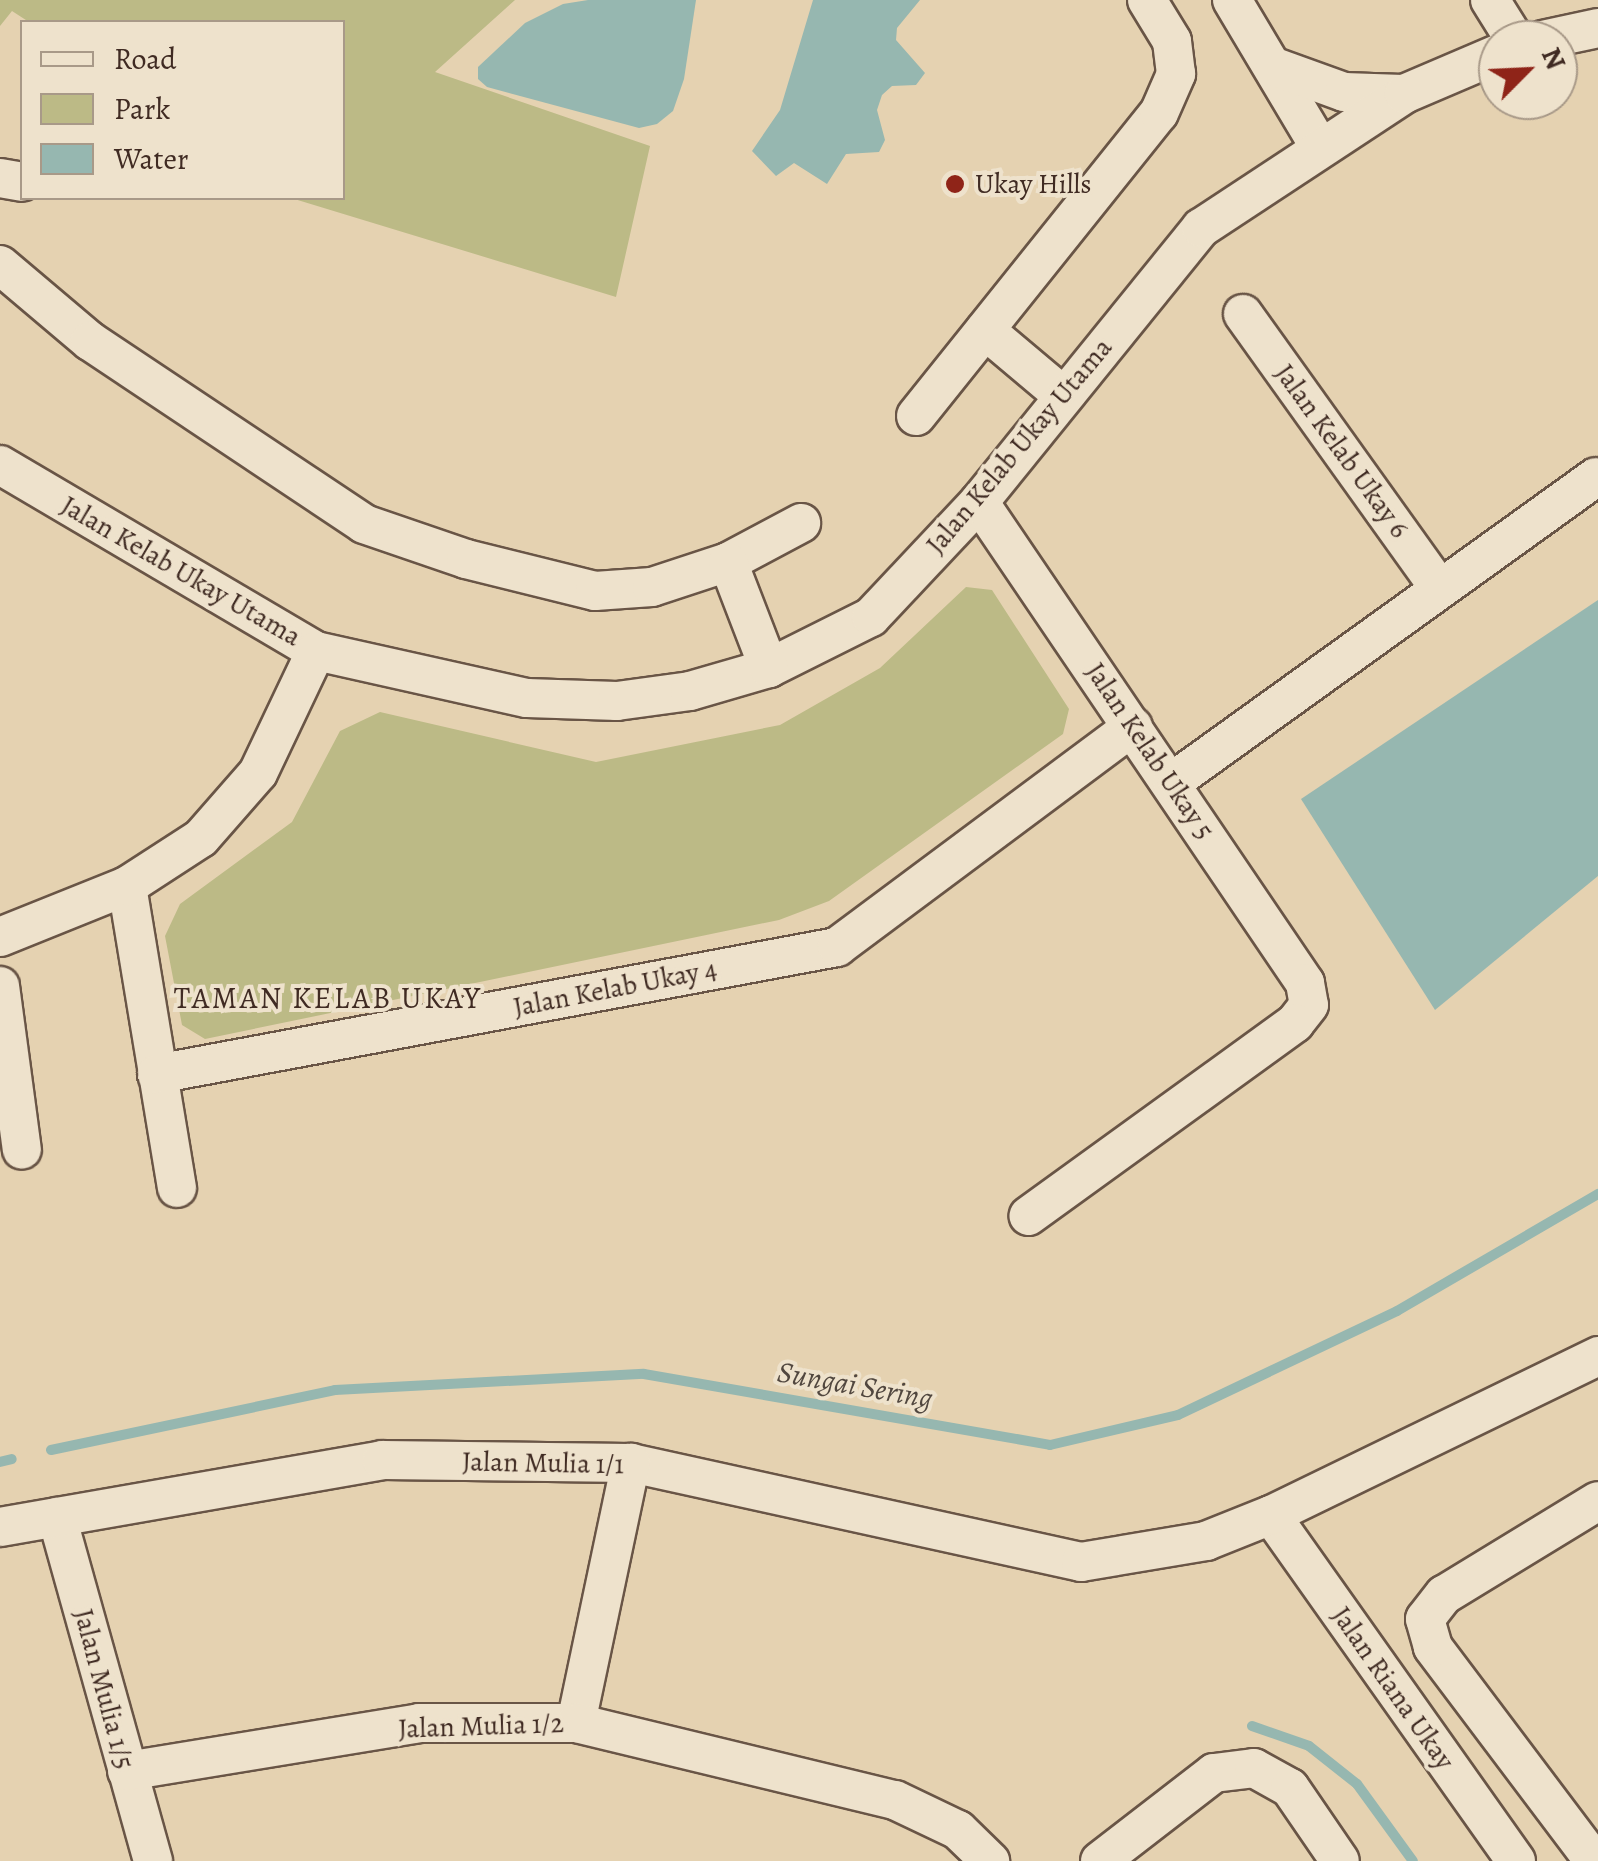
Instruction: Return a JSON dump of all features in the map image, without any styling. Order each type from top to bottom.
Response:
[{"type":"street","points":[[916,416],[1159,113],[1176,74],[1172,40],[1147,0]]},
{"type":"street","points":[[1232,0],[1276,67],[1319,146]]},
{"type":"street","name":"Jalan Kelab Ukay Utama","points":[[0,465],[316,651],[545,699],[618,701],[690,691],[769,668],[871,617],[979,502],[1061,394],[1201,228],[1319,146],[1404,94],[1478,63]]},
{"type":"street","points":[[1276,67],[1344,92],[1404,94]]},
{"type":"street","points":[[0,266],[90,341],[364,524],[466,559],[595,591],[652,588],[728,562],[801,523]]},
{"type":"street","name":"Jalan Kelab Ukay 6","points":[[1244,314],[1440,589]]},
{"type":"street","points":[[985,330],[1061,394]]},
{"type":"street","points":[[1172,782],[1596,477]]},
{"type":"street","name":"Jalan Kelab Ukay 5","points":[[979,502],[1305,982],[1309,1005],[1294,1023],[1028,1216]]},
{"type":"street","points":[[728,562],[769,668]]},
{"type":"street","points":[[0,937],[127,886],[201,838],[258,772],[316,651]]},
{"type":"street","name":"Jalan Kelab Ukay 4","points":[[157,1074],[838,947],[1134,726]]},
{"type":"street","points":[[127,886],[177,1188]]},
{"type":"street","points":[[0,986],[22,1150]]},
{"type":"street","points":[[1270,1515],[1598,1356]]},
{"type":"street","name":"Jalan Mulia 1/1","points":[[0,1527],[382,1460],[631,1463],[1081,1562],[1206,1541],[1270,1515]]},
{"type":"street","points":[[576,1723],[631,1463]]},
{"type":"street","points":[[1594,1861],[1433,1647],[1425,1620],[1444,1595],[1598,1501]]},
{"type":"street","name":"Jalan Riana Ukay","points":[[1270,1515],[1516,1861]]},
{"type":"street","name":"Jalan Mulia 1/5","points":[[57,1517],[153,1861]]},
{"type":"street","name":"Jalan Mulia 1/2","points":[[126,1771],[419,1722],[576,1723],[895,1800],[958,1830],[990,1861]]},
{"type":"street","points":[[1100,1861],[1214,1773],[1254,1768],[1290,1788],[1340,1861]]},
{"type":"green space","points":[[0,0],[515,0],[435,72],[650,146],[616,297],[298,200],[345,200],[345,20],[26,20],[12,11],[0,26]]},
{"type":"green space","points":[[966,587],[992,590],[1069,709],[1063,734],[829,901],[779,920],[205,1039],[182,1025],[165,936],[180,904],[292,822],[340,731],[380,712],[596,762],[780,725],[880,668]]},
{"type":"water","points":[[588,0],[696,0],[684,79],[673,111],[657,124],[639,128],[487,87],[478,79],[478,67],[525,23],[563,4]]},
{"type":"water","points":[[813,0],[920,0],[897,28],[896,40],[925,73],[916,85],[892,86],[882,95],[877,110],[885,140],[879,152],[846,154],[827,184],[794,163],[776,176],[752,151],[780,110]]},
{"type":"water","points":[[1598,600],[1598,876],[1435,1010],[1301,799]]},
{"type":"waterway","name":"Sungai Sering","points":[[51,1450],[335,1390],[644,1374],[1050,1445],[1178,1415],[1397,1311],[1598,1194]]},
{"type":"waterway","name":"Sungai Sering","points":[[0,1462],[12,1459]]},
{"type":"waterway","points":[[1252,1726],[1309,1746],[1357,1784],[1413,1861]]},
{"type":"place","name":"Ukay Hills","points":[[955,184]]},
{"type":"district","name":"TAMAN KELAB UKAY","points":[[328,998]]}]
